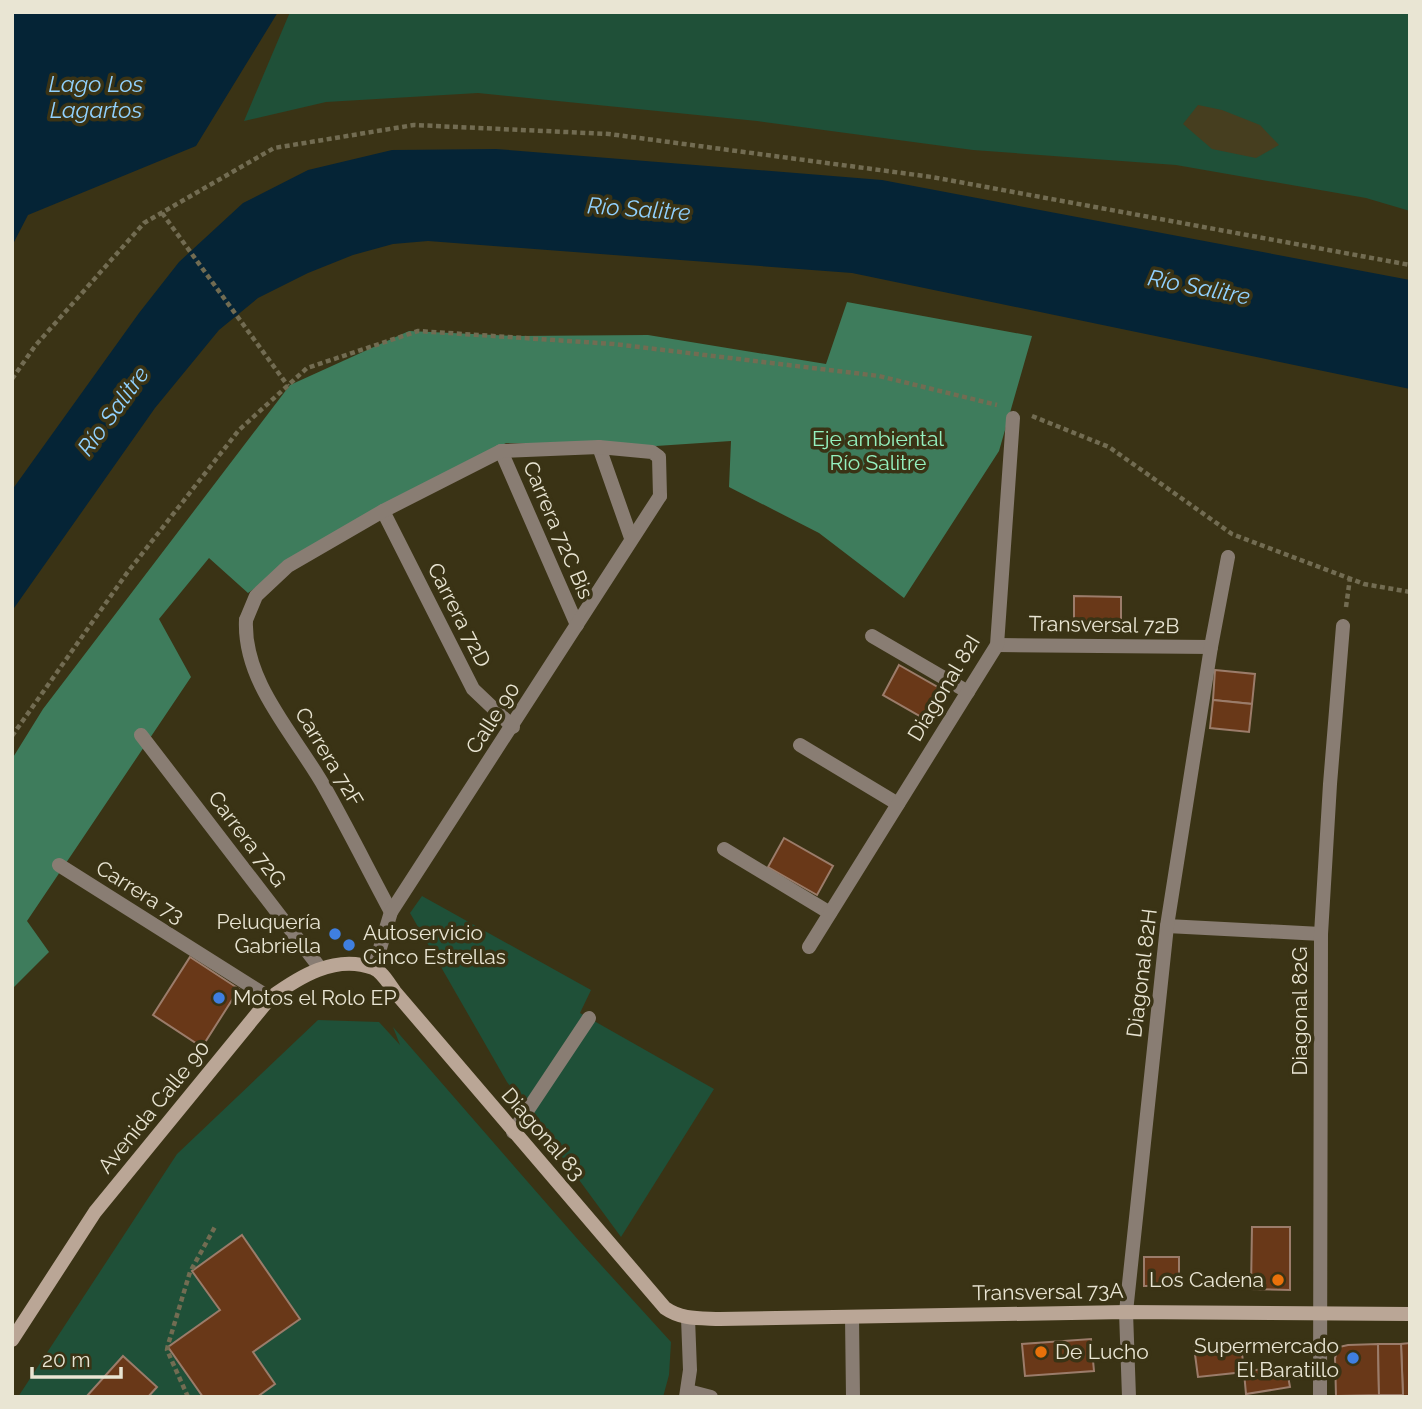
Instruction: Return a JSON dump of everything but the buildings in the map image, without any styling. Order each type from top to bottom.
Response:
[{"type":"street","name":"Diagonal 82I","points":[[809,947],[997,645],[1013,418]]},
{"type":"street","points":[[383,511],[501,451],[599,447],[631,538]]},
{"type":"street","name":"Calle 90","points":[[374,968],[391,912],[660,496],[659,457],[656,454],[599,447]]},
{"type":"street","name":"Carrera 72C Bis","points":[[501,451],[577,625]]},
{"type":"street","name":"Carrera 72F","points":[[383,511],[288,566],[256,596],[246,620],[245,638],[260,684],[325,787],[391,912]]},
{"type":"street","name":"Carrera 72D","points":[[383,511],[473,689],[513,727]]},
{"type":"street","name":"Diagonal 82H","points":[[1129,1397],[1126,1312],[1167,926],[1228,556]]},
{"type":"street","name":"Diagonal 82G","points":[[1320,1397],[1321,934],[1343,626]]},
{"type":"street","points":[[872,636],[968,692]]},
{"type":"street","name":"Transversal 72B","points":[[997,645],[1211,647]]},
{"type":"street","name":"Carrera 72G","points":[[141,735],[320,968]]},
{"type":"street","points":[[800,745],[898,804]]},
{"type":"street","points":[[724,849],[830,913]]},
{"type":"street","name":"Carrera 73","points":[[59,865],[270,999]]},
{"type":"street","points":[[1167,926],[1321,934]]},
{"type":"street","name":"Avenida Calle 90","points":[[12,1340],[95,1212],[270,999],[299,977],[320,968],[351,964],[374,968]]},
{"type":"street","name":"Diagonal 83","points":[[374,968],[665,1308],[688,1318]]},
{"type":"street","points":[[513,1132],[589,1018]]},
{"type":"street","name":"Transversal 73A","points":[[688,1318],[1126,1312],[1410,1314]]},
{"type":"street","points":[[852,1317],[853,1397]]},
{"type":"street","points":[[688,1318],[690,1370],[687,1394],[711,1397]]},
{"type":"path","points":[[12,379],[35,346],[144,223],[274,148],[414,125],[609,134],[919,176],[1410,265]]},
{"type":"path","points":[[162,213],[288,386]]},
{"type":"path","points":[[1343,626],[1350,578]]},
{"type":"path","points":[[188,1397],[167,1350],[190,1272],[216,1225]]},
{"type":"green space","points":[[290,12],[1410,12],[1410,211],[1366,198],[1176,165],[973,150],[757,121],[478,93],[326,102],[244,121]]},
{"type":"green space","name":"Eje ambiental Río Salitre","points":[[847,302],[1032,336],[999,451],[904,598],[819,533],[729,487],[731,441],[641,447],[506,443],[338,530],[248,593],[209,558],[159,619],[191,677],[27,921],[49,952],[12,989],[12,759],[43,709],[290,385],[409,331],[517,336],[648,335],[826,364]]},
{"type":"green space","points":[[422,896],[591,990],[580,1013],[714,1089],[621,1237],[507,1082],[410,913]]},
{"type":"green space","points":[[318,1020],[379,1022],[400,1045],[393,1027],[671,1342],[669,1375],[663,1397],[18,1397],[177,1154]]},
{"type":"sand","points":[[1198,105],[1222,110],[1260,125],[1279,145],[1256,158],[1212,149],[1183,124]]},
{"type":"water","name":"Lago Los Lagartos","points":[[12,12],[278,12],[196,146],[28,215],[12,246]]},
{"type":"water","name":"Río Salitre","points":[[496,149],[882,180],[1410,280],[1410,389],[852,273],[428,241],[393,244],[353,255],[308,273],[258,298],[219,330],[155,408],[12,611],[12,490],[139,313],[179,262],[243,203],[308,170],[392,150]]},
{"type":"place","name":"Peluquería Gabriella","points":[[335,934]]},
{"type":"place","name":"Autoservicio Cinco Estrellas","points":[[349,945]]},
{"type":"place","name":"Motos el Rolo EP","points":[[219,998]]},
{"type":"place","name":"Los Cadena","points":[[1278,1280]]},
{"type":"place","name":"De Lucho","points":[[1041,1352]]},
{"type":"place","name":"Supermercado El Baratillo","points":[[1353,1358]]}]
